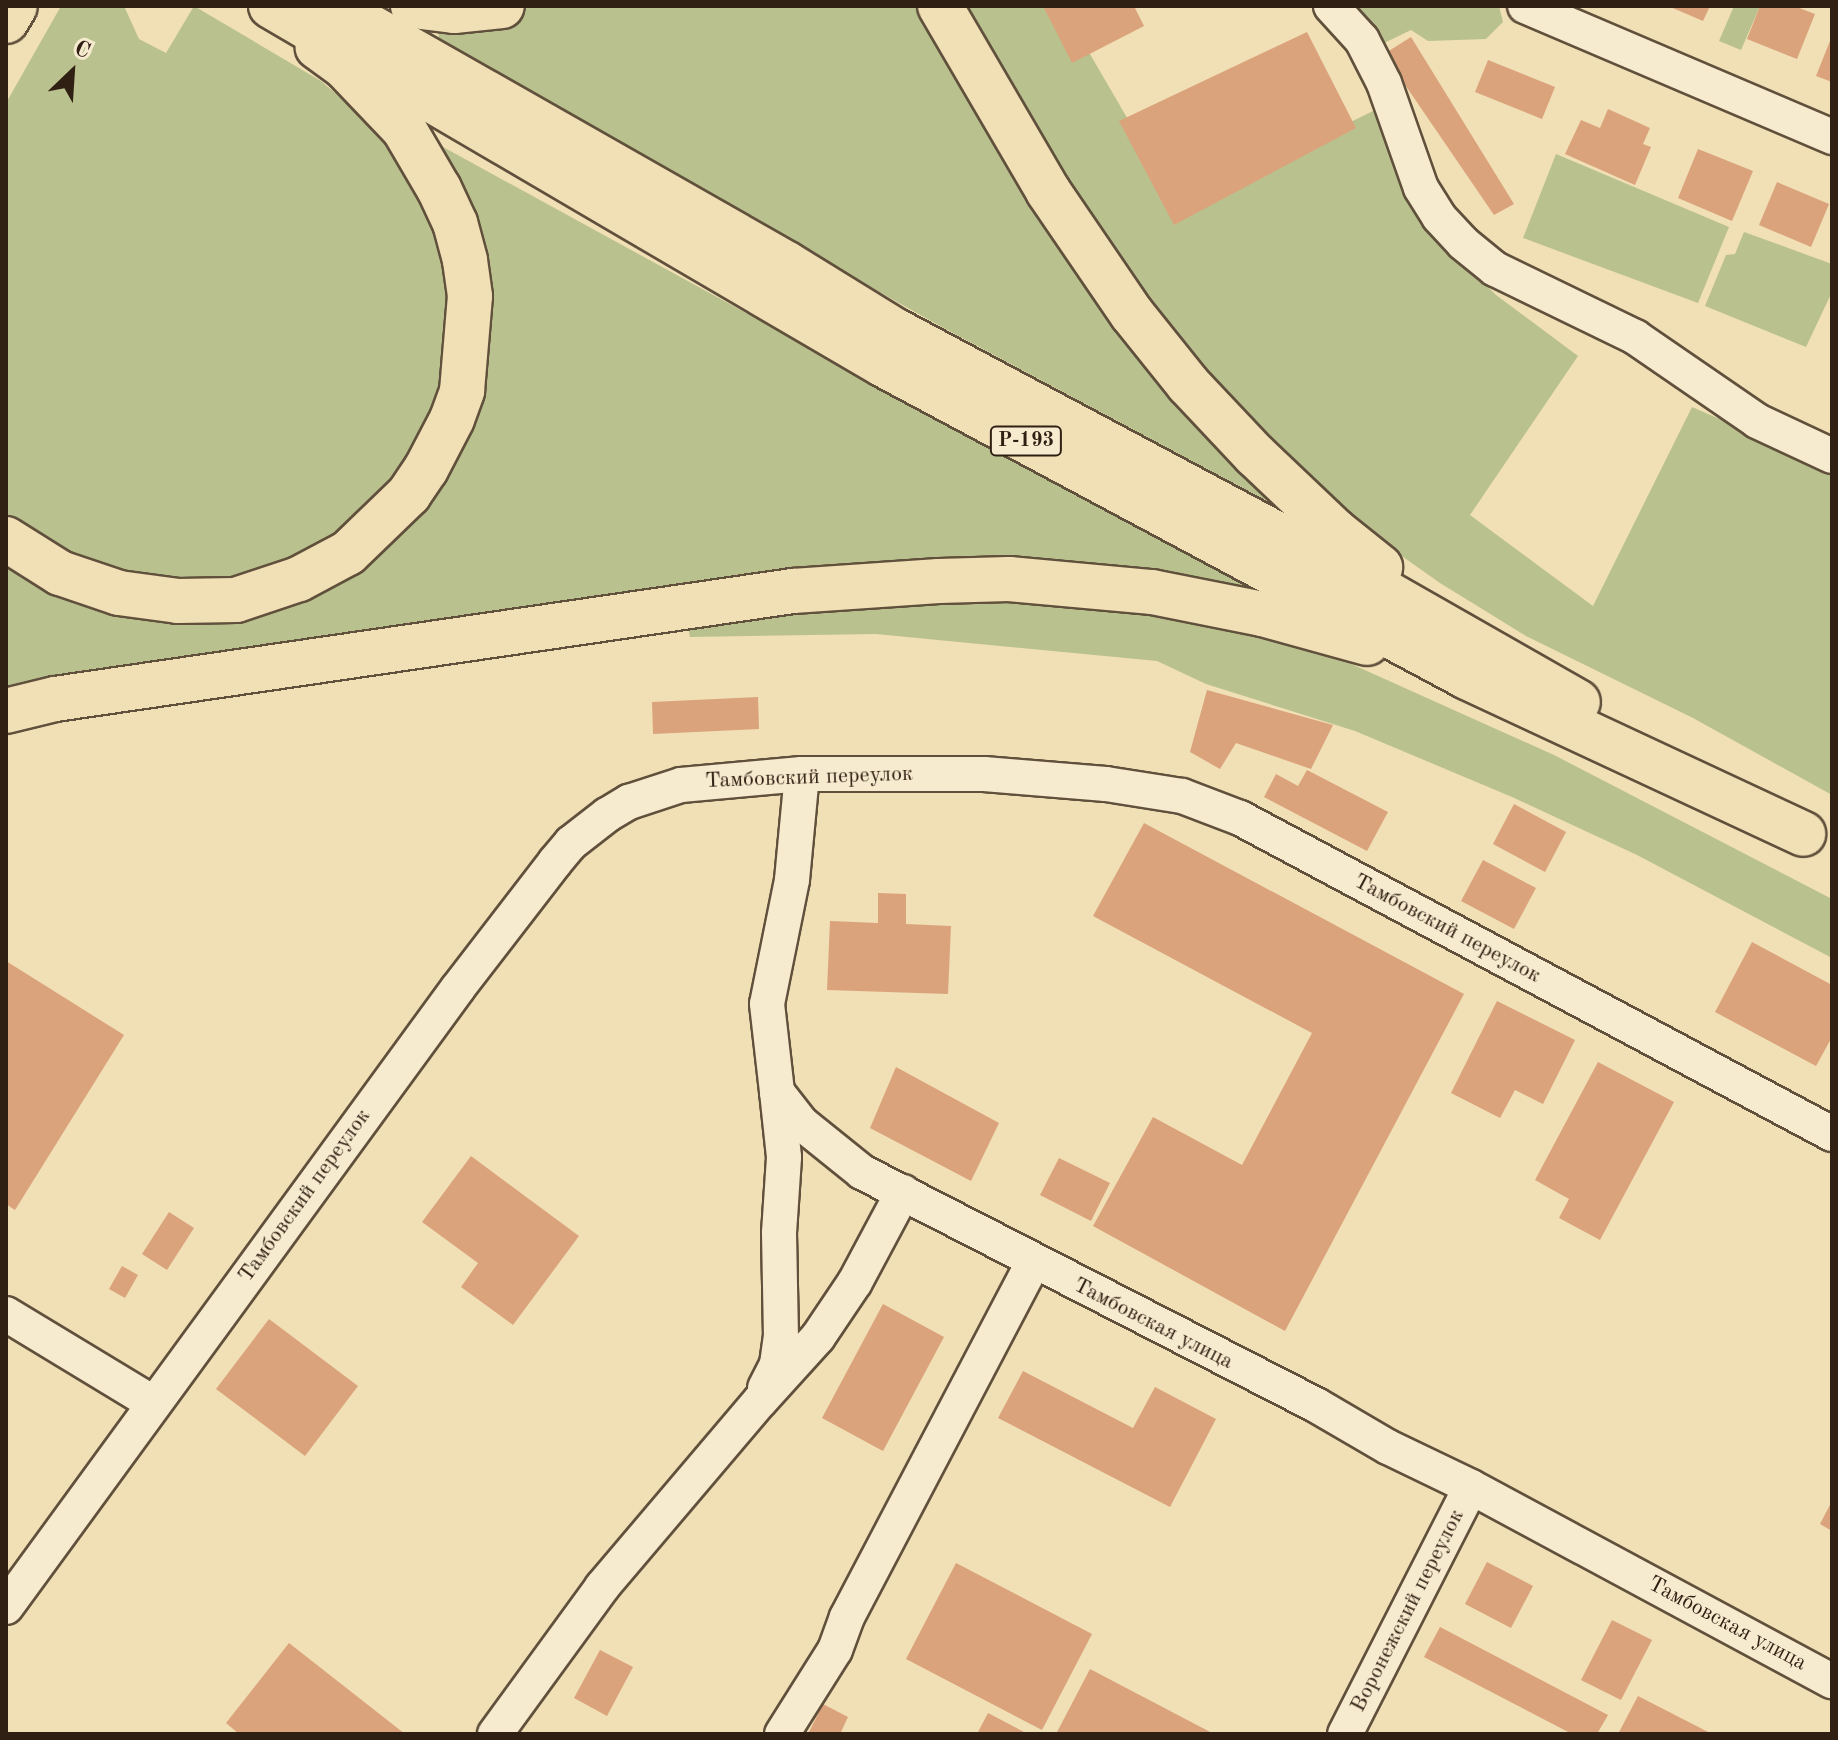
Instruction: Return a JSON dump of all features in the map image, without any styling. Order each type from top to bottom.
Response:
[{"type":"main road","points":[[6,21],[15,6]]},
{"type":"main road","points":[[6,539],[60,573],[119,593],[178,601],[236,600],[299,579],[348,553],[409,494],[440,445],[462,391],[470,296],[455,223],[426,164],[404,129],[380,101],[345,67],[260,6]]},
{"type":"main road","name":"Р-193","points":[[271,6],[884,365],[1476,662],[1817,842]]},
{"type":"main road","name":"Р-193","points":[[334,6],[1476,662]]},
{"type":"main road","points":[[413,6],[454,11],[502,6]]},
{"type":"main road","points":[[940,6],[1074,230],[1132,314],[1188,384],[1265,464],[1476,662]]},
{"type":"main road","points":[[6,711],[70,697],[793,591],[1009,579],[1152,592],[1476,662]]},
{"type":"street","points":[[1331,6],[1362,40],[1384,83],[1421,188],[1439,217],[1463,243],[1495,269],[1635,337],[1757,421],[1832,456]]},
{"type":"street","points":[[1525,6],[1832,137]]},
{"type":"street","points":[[760,1401],[777,1364],[781,1337],[779,1233],[784,1157],[767,1004],[792,880],[802,774]]},
{"type":"street","name":"Тамбовский переулок","points":[[6,1607],[458,988],[571,843],[629,802],[681,785],[802,774],[984,774],[1106,784],[1182,796],[1240,818],[1832,1134]]},
{"type":"street","name":"Тамбовская улица","points":[[777,1092],[801,1123],[862,1172],[1471,1487],[1832,1681]]},
{"type":"street","points":[[495,1734],[602,1587],[818,1337],[855,1282],[903,1192]]},
{"type":"street","points":[[782,1734],[793,1711],[835,1650],[847,1617],[1033,1263]]},
{"type":"street","points":[[6,1314],[153,1403]]},
{"type":"street","name":"Воронежский переулок","points":[[1345,1734],[1471,1487]]},
{"type":"green space","points":[[61,6],[124,6],[139,39],[166,53],[194,6],[321,81],[373,125],[434,142],[1124,520],[1261,587],[1259,595],[1123,573],[6,696],[6,103]]},
{"type":"green space","points":[[438,6],[1062,6],[1179,207],[1381,107],[1402,189],[1420,220],[1496,295],[1578,356],[1470,515],[1593,606],[1692,407],[1832,468],[1832,795],[1693,718],[1526,636],[1440,583],[1365,530],[1299,518],[940,326],[621,147],[439,52]]},
{"type":"green space","points":[[1352,6],[1499,6],[1503,22],[1486,39],[1428,41],[1411,30],[1380,45]]},
{"type":"green space","points":[[1734,6],[1760,6],[1741,50],[1719,41]]},
{"type":"green space","points":[[1556,154],[1729,227],[1698,303],[1523,238]]},
{"type":"green space","points":[[1744,232],[1832,264],[1832,292],[1806,347],[1705,306],[1726,255],[1735,254]]},
{"type":"green space","points":[[1040,599],[1141,607],[1272,634],[1338,658],[1554,755],[1832,899],[1832,958],[1637,855],[1512,797],[1355,731],[1206,684],[1157,661],[876,634],[690,637],[687,622],[906,600]]},
{"type":"building","points":[[1043,6],[1134,6],[1144,26],[1072,63]]},
{"type":"building","points":[[1668,6],[1710,6],[1703,21]]},
{"type":"building","points":[[1760,6],[1794,6],[1815,14],[1797,59],[1747,39]]},
{"type":"building","points":[[1307,32],[1356,128],[1174,225],[1119,121]]},
{"type":"building","points":[[1832,36],[1832,82],[1816,76]]},
{"type":"building","points":[[1411,37],[1514,204],[1494,215],[1384,54]]},
{"type":"building","points":[[1488,60],[1555,87],[1542,119],[1475,92]]},
{"type":"building","points":[[1608,109],[1650,128],[1643,144],[1651,147],[1635,185],[1565,154],[1581,120],[1600,128]]},
{"type":"building","points":[[1698,149],[1753,171],[1732,221],[1678,198]]},
{"type":"building","points":[[1777,182],[1829,204],[1811,247],[1759,225]]},
{"type":"building","points":[[1207,690],[1333,725],[1311,769],[1236,743],[1220,769],[1190,752]]},
{"type":"building","points":[[758,697],[759,729],[653,734],[652,702]]},
{"type":"building","points":[[1307,770],[1388,812],[1367,851],[1264,797],[1276,774],[1298,786]]},
{"type":"building","points":[[1514,804],[1566,832],[1545,872],[1493,844]]},
{"type":"building","points":[[1144,823],[1464,994],[1285,1331],[1093,1226],[1153,1117],[1242,1165],[1312,1033],[1093,916]]},
{"type":"building","points":[[1483,860],[1536,888],[1514,929],[1461,901]]},
{"type":"building","points":[[878,893],[906,894],[906,924],[951,926],[948,994],[827,990],[830,921],[878,923]]},
{"type":"building","points":[[1752,942],[1832,985],[1832,1037],[1816,1066],[1715,1012]]},
{"type":"building","points":[[6,961],[124,1035],[15,1210],[6,1204]]},
{"type":"building","points":[[1497,1001],[1575,1040],[1543,1104],[1515,1090],[1500,1118],[1451,1093]]},
{"type":"building","points":[[1598,1062],[1674,1102],[1600,1240],[1559,1218],[1569,1199],[1535,1180]]},
{"type":"building","points":[[896,1067],[999,1123],[971,1181],[870,1128]]},
{"type":"building","points":[[471,1156],[579,1236],[513,1325],[461,1287],[478,1263],[422,1222]]},
{"type":"building","points":[[1059,1158],[1110,1183],[1091,1221],[1040,1195]]},
{"type":"building","points":[[169,1212],[194,1228],[167,1270],[142,1254]]},
{"type":"building","points":[[122,1266],[138,1275],[125,1298],[109,1289]]},
{"type":"building","points":[[883,1304],[944,1337],[883,1451],[822,1418]]},
{"type":"building","points":[[269,1319],[358,1386],[305,1456],[216,1389]]},
{"type":"building","points":[[1023,1371],[1133,1428],[1155,1387],[1216,1419],[1170,1507],[998,1418]]},
{"type":"building","points":[[1832,1501],[1832,1531],[1820,1524]]},
{"type":"building","points":[[1487,1562],[1533,1586],[1511,1628],[1465,1604]]},
{"type":"building","points":[[956,1563],[1092,1634],[1042,1730],[906,1659]]},
{"type":"building","points":[[1612,1620],[1652,1640],[1621,1700],[1581,1680]]},
{"type":"building","points":[[1440,1627],[1608,1715],[1597,1734],[1572,1734],[1424,1657]]},
{"type":"building","points":[[289,1643],[405,1734],[239,1734],[226,1723]]},
{"type":"building","points":[[600,1650],[633,1667],[607,1716],[574,1698]]},
{"type":"building","points":[[1090,1669],[1214,1734],[1056,1734]]},
{"type":"building","points":[[1638,1696],[1712,1734],[1618,1734]]},
{"type":"building","points":[[823,1704],[848,1717],[840,1734],[808,1734]]},
{"type":"building","points":[[988,1713],[1028,1734],[977,1734]]}]
